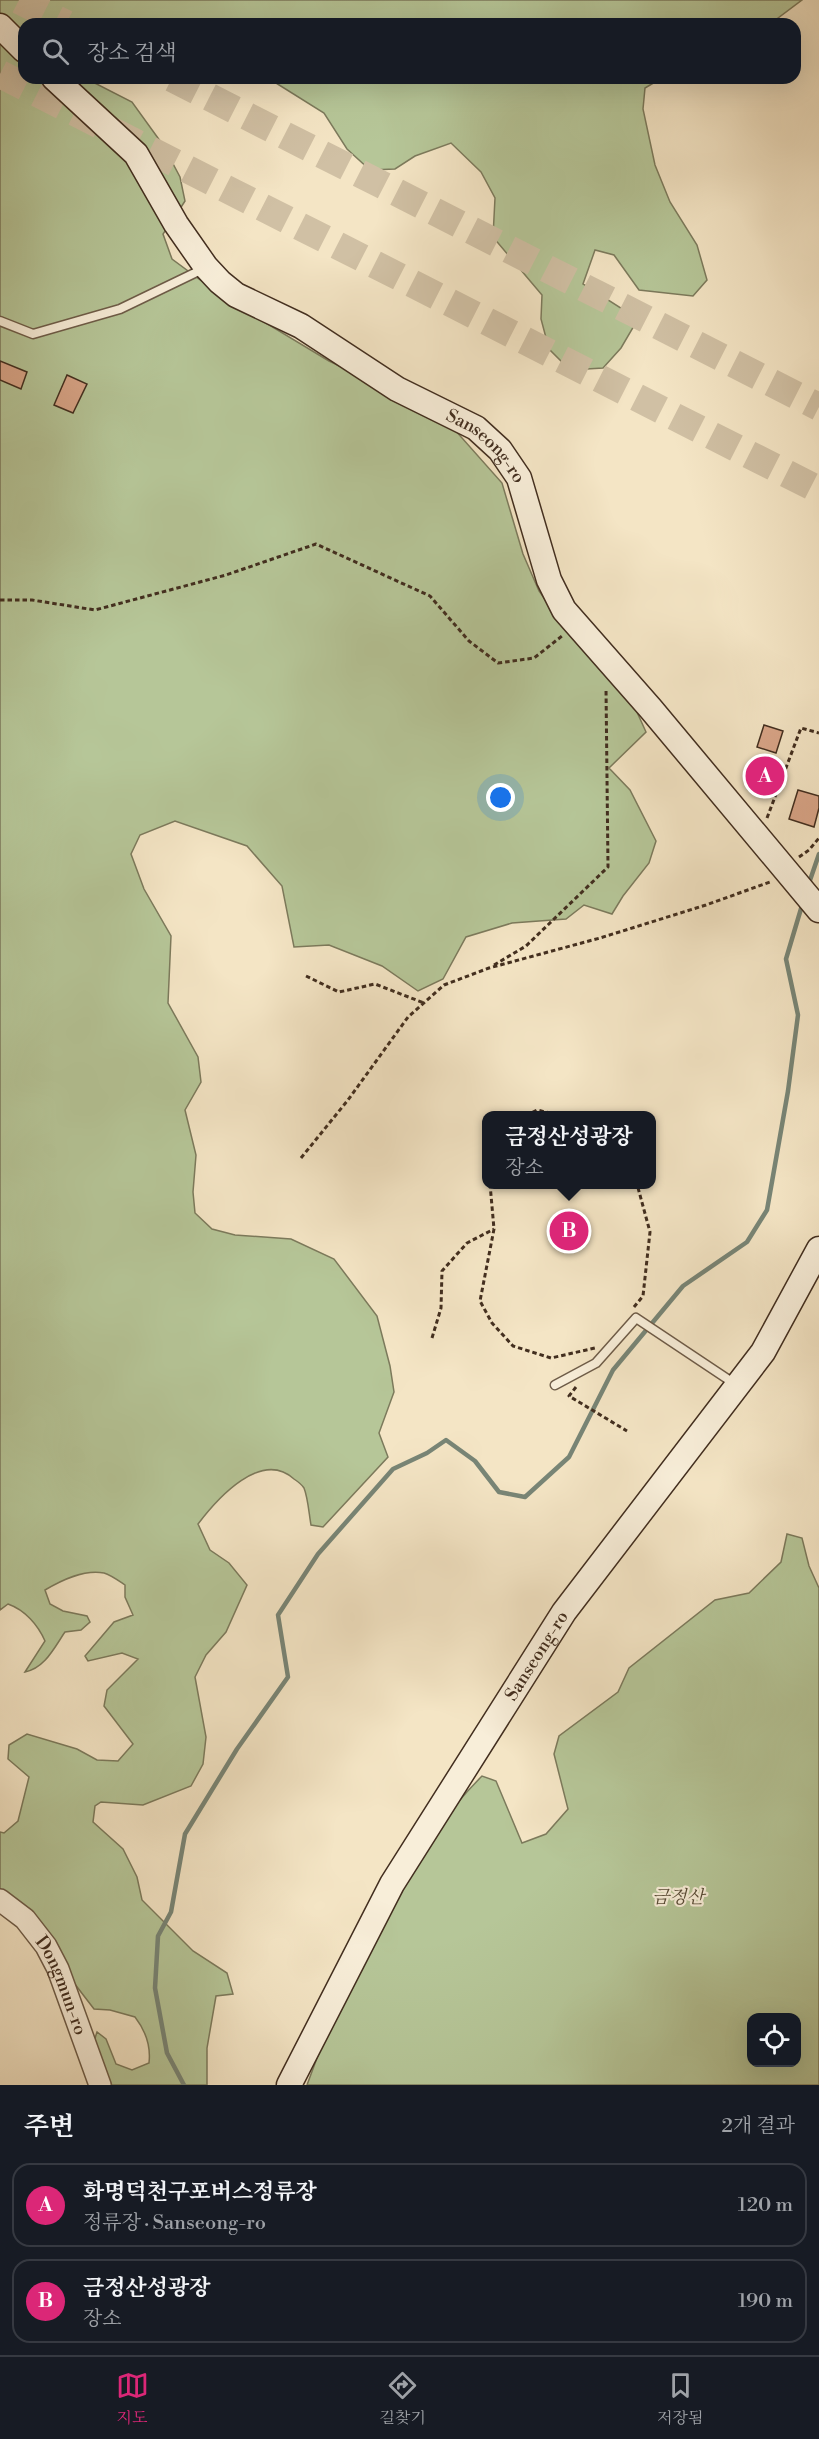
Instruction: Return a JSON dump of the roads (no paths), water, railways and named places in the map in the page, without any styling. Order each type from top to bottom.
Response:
[{"type":"main road","points":[[0,26],[18,44]]},
{"type":"main road","name":"Sanseong-ro","points":[[60,84],[136,154],[176,224],[206,267],[236,295],[301,326],[375,377],[459,418],[490,439],[519,478],[549,580],[564,610],[806,895]]},
{"type":"main road","name":"Sanseong-ro","points":[[290,2085],[392,1884],[564,1612],[763,1352],[819,1249]]},
{"type":"street","name":"Dongmun-ro","points":[[0,1900],[25,1919],[46,1946],[58,1969],[100,2085]]},
{"type":"lane","points":[[0,321],[33,334],[120,309],[206,267]]},
{"type":"lane","points":[[555,1385],[596,1363],[636,1318],[738,1385]]},
{"type":"waterway","points":[[808,886],[819,854]]},
{"type":"waterway","points":[[184,2085],[167,2053],[155,1988],[158,1936],[171,1912],[185,1834],[237,1749],[288,1677],[278,1615],[318,1554],[393,1469],[427,1453],[446,1440],[475,1461],[499,1492],[525,1497],[569,1457],[613,1370],[683,1286],[747,1242],[767,1210],[788,1091],[798,1015],[786,959],[803,902]]},
{"type":"tunnel","points":[[19,0],[54,18]]},
{"type":"tunnel","points":[[0,74],[18,83]]},
{"type":"tunnel","points":[[20,84],[819,490]]},
{"type":"tunnel","points":[[184,84],[819,407]]},
{"type":"place","name":"화명덕천구포버스정류장","points":[[765,776]]},
{"type":"place","name":"금정산성광장","points":[[569,1231]]},
{"type":"park label","name":"금정산","points":[[678,1897]]}]
